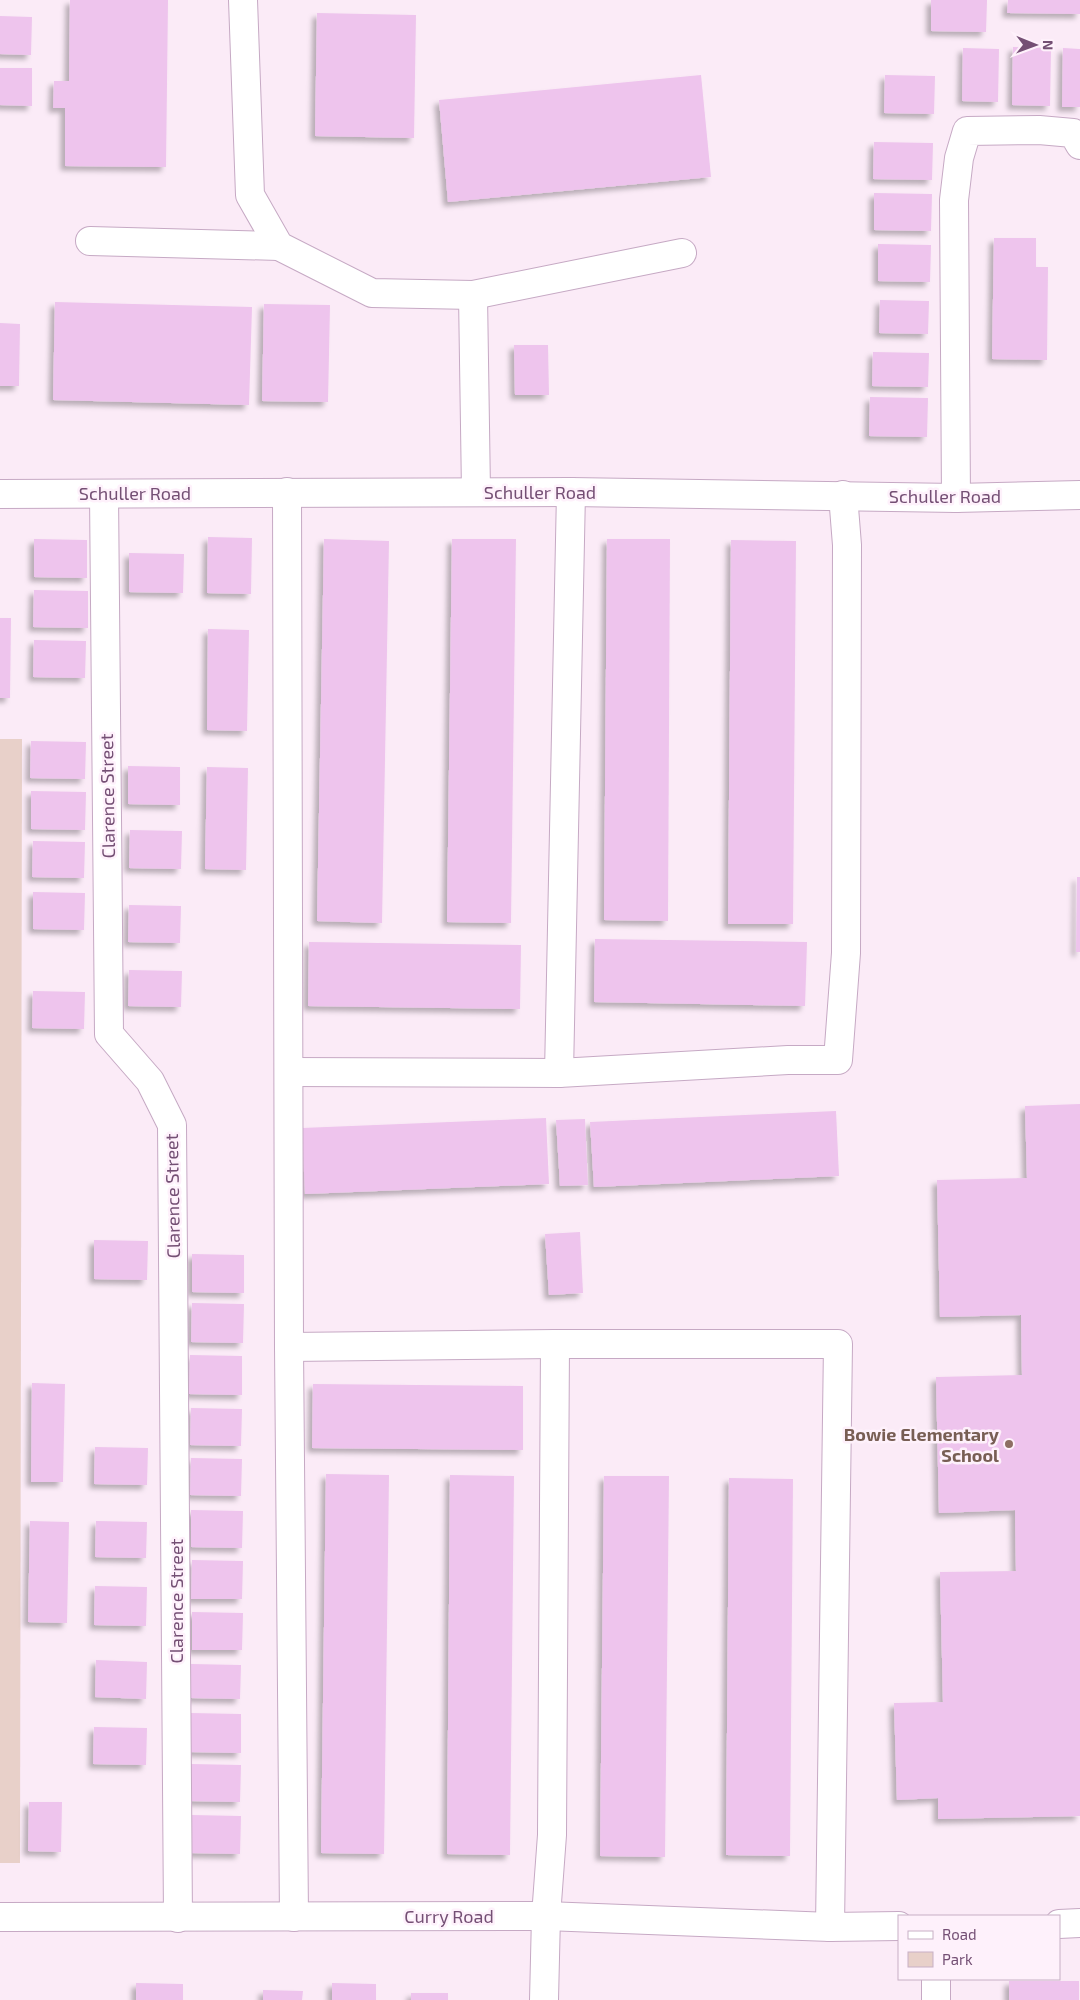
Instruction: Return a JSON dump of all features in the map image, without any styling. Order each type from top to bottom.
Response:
[{"type":"street","points":[[243,0],[250,195],[280,246]]},
{"type":"street","points":[[956,498],[954,200],[959,158],[967,132],[1039,130],[1073,133],[1080,145]]},
{"type":"street","points":[[90,242],[280,246],[372,292],[473,295],[682,253]]},
{"type":"street","points":[[473,295],[476,492]]},
{"type":"street","points":[[287,492],[289,1347],[294,1917]]},
{"type":"street","points":[[559,1073],[571,492]]},
{"type":"street","name":"Schuller Road","points":[[0,494],[571,492],[956,498],[1080,495]]},
{"type":"street","name":"Clarence Street","points":[[104,494],[109,1034],[150,1081],[172,1125],[178,1918]]},
{"type":"street","points":[[289,1072],[559,1073],[788,1060],[838,1060],[846,953],[847,545],[843,495]]},
{"type":"street","points":[[289,1347],[555,1344],[838,1344],[830,1927]]},
{"type":"street","points":[[544,2000],[546,1916],[552,1835],[555,1344]]},
{"type":"street","name":"Curry Road","points":[[0,1918],[546,1916],[830,1927],[898,1926]]},
{"type":"street","points":[[1060,1924],[1080,1923]]},
{"type":"street","points":[[936,1980],[936,2000]]},
{"type":"green space","points":[[0,739],[22,739],[20,1863],[0,1863]]},
{"type":"building","points":[[70,0],[168,0],[166,167],[65,166],[65,108],[53,108],[54,81],[69,81]]},
{"type":"building","points":[[931,0],[987,0],[986,32],[931,31]]},
{"type":"building","points":[[1008,0],[1080,0],[1080,14],[1007,13]]},
{"type":"building","points":[[317,13],[416,15],[414,138],[315,136]]},
{"type":"building","points":[[0,16],[32,17],[31,55],[0,54]]},
{"type":"building","points":[[1013,47],[1051,48],[1050,106],[1012,105]]},
{"type":"building","points":[[963,48],[999,49],[998,102],[962,101]]},
{"type":"building","points":[[1063,48],[1080,49],[1080,107],[1062,107]]},
{"type":"building","points":[[0,68],[32,68],[32,106],[0,105]]},
{"type":"building","points":[[701,75],[711,177],[448,202],[439,100]]},
{"type":"building","points":[[885,75],[935,76],[934,114],[884,113]]},
{"type":"building","points":[[874,142],[933,143],[932,180],[873,179]]},
{"type":"building","points":[[874,193],[932,194],[931,231],[874,230]]},
{"type":"building","points":[[994,238],[1036,238],[1036,267],[1048,267],[1047,360],[992,359]]},
{"type":"building","points":[[878,244],[931,245],[930,282],[878,281]]},
{"type":"building","points":[[880,300],[929,301],[928,334],[879,333]]},
{"type":"building","points":[[55,302],[252,307],[249,405],[53,400]]},
{"type":"building","points":[[264,304],[330,305],[328,402],[262,401]]},
{"type":"building","points":[[0,323],[20,324],[19,386],[0,386]]},
{"type":"building","points":[[514,345],[548,345],[549,395],[515,395]]},
{"type":"building","points":[[873,352],[929,353],[928,387],[872,386]]},
{"type":"building","points":[[870,397],[928,398],[927,437],[869,436]]},
{"type":"building","points":[[208,537],[252,538],[251,594],[207,593]]},
{"type":"building","points":[[34,539],[87,540],[87,578],[34,577]]},
{"type":"building","points":[[324,539],[389,541],[382,923],[317,921]]},
{"type":"building","points":[[452,539],[516,539],[511,923],[447,922]]},
{"type":"building","points":[[607,539],[670,539],[668,921],[604,920]]},
{"type":"building","points":[[731,540],[796,541],[793,924],[728,924]]},
{"type":"building","points":[[129,553],[184,554],[183,593],[129,592]]},
{"type":"building","points":[[34,590],[88,591],[88,628],[33,627]]},
{"type":"building","points":[[0,618],[11,618],[10,698],[0,698]]},
{"type":"building","points":[[208,629],[249,630],[247,731],[207,730]]},
{"type":"building","points":[[34,640],[86,641],[85,678],[33,677]]},
{"type":"building","points":[[31,741],[86,742],[85,779],[30,778]]},
{"type":"building","points":[[128,766],[180,767],[180,805],[128,804]]},
{"type":"building","points":[[207,767],[248,768],[246,870],[205,869]]},
{"type":"building","points":[[31,791],[86,792],[85,830],[31,829]]},
{"type":"building","points":[[130,830],[182,831],[181,869],[129,868]]},
{"type":"building","points":[[33,841],[85,842],[84,878],[32,877]]},
{"type":"building","points":[[1077,877],[1080,877],[1080,952],[1076,952]]},
{"type":"building","points":[[33,892],[85,893],[84,930],[33,929]]},
{"type":"building","points":[[129,905],[181,906],[180,943],[128,942]]},
{"type":"building","points":[[595,939],[807,942],[805,1006],[594,1002]]},
{"type":"building","points":[[309,942],[521,945],[520,1009],[308,1006]]},
{"type":"building","points":[[129,970],[182,971],[181,1007],[128,1006]]},
{"type":"building","points":[[33,991],[85,992],[84,1029],[32,1028]]},
{"type":"building","name":"Bowie Elementary School","points":[[1080,1104],[1080,1816],[938,1819],[938,1798],[897,1800],[894,1703],[943,1702],[940,1572],[1016,1571],[1015,1510],[939,1513],[936,1377],[1022,1375],[1021,1315],[940,1317],[937,1180],[1027,1178],[1025,1106]]},
{"type":"building","points":[[836,1111],[839,1176],[594,1187],[590,1122]]},
{"type":"building","points":[[546,1118],[549,1184],[305,1194],[302,1128]]},
{"type":"building","points":[[585,1119],[588,1185],[560,1186],[556,1120]]},
{"type":"building","points":[[580,1232],[583,1293],[549,1295],[545,1234]]},
{"type":"building","points":[[94,1240],[148,1241],[147,1280],[94,1279]]},
{"type":"building","points":[[192,1254],[244,1255],[244,1293],[192,1292]]},
{"type":"building","points":[[192,1303],[244,1304],[243,1343],[191,1342]]},
{"type":"building","points":[[190,1355],[242,1356],[242,1395],[189,1394]]},
{"type":"building","points":[[32,1383],[65,1384],[63,1482],[31,1482]]},
{"type":"building","points":[[313,1384],[523,1386],[523,1450],[312,1448]]},
{"type":"building","points":[[191,1408],[242,1409],[241,1446],[190,1445]]},
{"type":"building","points":[[95,1447],[148,1448],[147,1485],[94,1484]]},
{"type":"building","points":[[191,1458],[242,1459],[241,1496],[190,1495]]},
{"type":"building","points":[[326,1474],[389,1475],[384,1854],[321,1853]]},
{"type":"building","points":[[450,1475],[514,1476],[510,1855],[447,1854]]},
{"type":"building","points":[[604,1476],[669,1476],[665,1857],[600,1856]]},
{"type":"building","points":[[729,1478],[793,1479],[790,1856],[726,1855]]},
{"type":"building","points":[[191,1510],[243,1511],[242,1548],[191,1547]]},
{"type":"building","points":[[30,1521],[69,1522],[67,1623],[28,1622]]},
{"type":"building","points":[[96,1521],[147,1522],[146,1558],[95,1557]]},
{"type":"building","points":[[192,1560],[243,1561],[242,1599],[191,1599]]},
{"type":"building","points":[[95,1586],[147,1587],[146,1626],[94,1625]]},
{"type":"building","points":[[192,1612],[243,1613],[242,1650],[192,1650]]},
{"type":"building","points":[[96,1660],[147,1662],[146,1699],[95,1697]]},
{"type":"building","points":[[191,1664],[241,1665],[240,1699],[191,1698]]},
{"type":"building","points":[[190,1713],[241,1714],[241,1753],[190,1752]]},
{"type":"building","points":[[94,1727],[147,1728],[146,1765],[93,1764]]},
{"type":"building","points":[[191,1764],[241,1765],[240,1802],[190,1801]]},
{"type":"building","points":[[29,1802],[62,1802],[61,1852],[28,1851]]},
{"type":"building","points":[[191,1815],[241,1816],[240,1854],[191,1853]]},
{"type":"building","points":[[1009,1981],[1079,1981],[1079,2000],[1009,2000]]},
{"type":"building","points":[[136,1983],[183,1984],[183,2000],[136,2000]]},
{"type":"building","points":[[332,1983],[376,1984],[376,2000],[332,2000]]},
{"type":"building","points":[[263,1990],[303,1991],[302,2000],[263,2000]]},
{"type":"building","points":[[411,1993],[448,1993],[448,2000],[411,2000]]},
{"type":"place","name":"Bowie Elementary School","points":[[1009,1444]]}]
